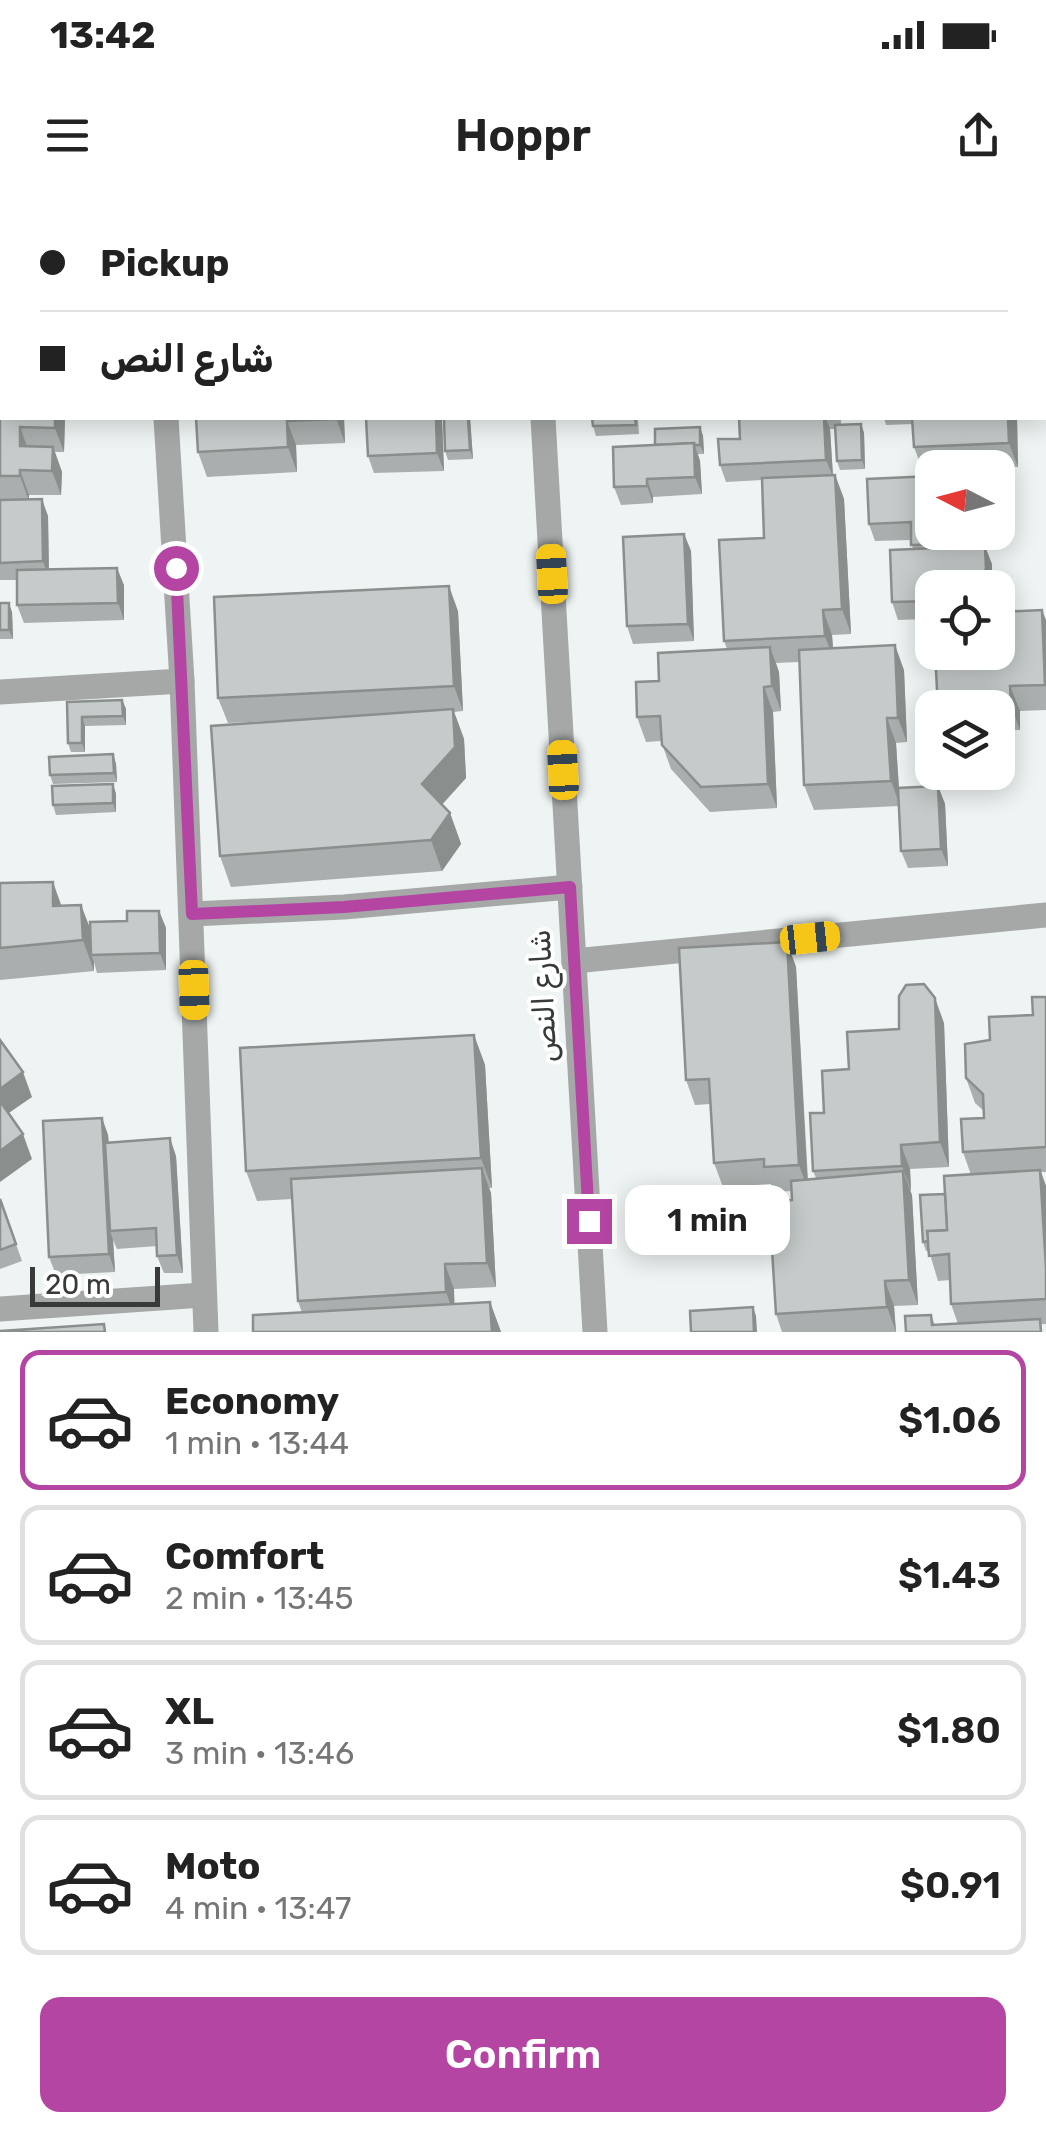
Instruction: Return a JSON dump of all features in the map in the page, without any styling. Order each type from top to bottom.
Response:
[{"type":"street","points":[[166,420],[182,681],[206,1332]]},
{"type":"street","name":"شارع النص","points":[[543,420],[595,1332]]},
{"type":"street","points":[[0,692],[182,681]]},
{"type":"street","points":[[192,914],[344,907],[570,887]]},
{"type":"street","points":[[574,961],[1046,915]]},
{"type":"street","points":[[0,1309],[203,1295]]},
{"type":"building","points":[[0,420],[55,420],[55,428],[20,427],[20,446],[53,447],[52,471],[20,470],[20,476],[0,476]]},
{"type":"building","points":[[196,420],[312,420],[287,421],[288,447],[198,452]]},
{"type":"building","points":[[366,420],[436,420],[437,453],[368,456]]},
{"type":"building","points":[[444,420],[468,420],[470,450],[445,451]]},
{"type":"building","points":[[592,420],[635,420],[636,425],[593,426]]},
{"type":"building","points":[[739,420],[824,420],[826,460],[720,465],[718,439],[740,439]]},
{"type":"building","points":[[912,420],[1008,420],[1009,443],[914,447]]},
{"type":"building","points":[[861,424],[862,460],[837,461],[835,425]]},
{"type":"building","points":[[700,427],[700,445],[655,445],[655,429]]},
{"type":"building","points":[[694,443],[695,477],[647,479],[647,486],[614,487],[613,447]]},
{"type":"building","points":[[835,475],[842,609],[823,610],[825,636],[724,641],[719,540],[764,538],[762,478]]},
{"type":"building","points":[[915,477],[915,545],[911,545],[911,522],[869,524],[867,479]]},
{"type":"building","points":[[42,499],[43,561],[0,563],[0,500]]},
{"type":"building","points":[[684,534],[688,624],[627,626],[623,537]]},
{"type":"building","points":[[890,550],[985,550],[986,569],[915,570],[915,601],[892,602]]},
{"type":"building","points":[[117,568],[118,603],[17,605],[17,570]]},
{"type":"building","points":[[449,586],[454,686],[218,698],[214,597]]},
{"type":"building","points":[[0,603],[9,603],[9,630],[0,630]]},
{"type":"building","points":[[1042,610],[1045,685],[1010,686],[1010,690],[937,690],[936,670],[1015,670],[1015,611]]},
{"type":"building","points":[[895,645],[898,718],[887,718],[891,781],[804,785],[799,650]]},
{"type":"building","points":[[770,647],[772,686],[764,687],[768,784],[701,787],[662,745],[660,716],[637,717],[636,682],[659,681],[658,653]]},
{"type":"building","points":[[122,700],[123,716],[82,717],[82,743],[68,743],[67,702]]},
{"type":"building","points":[[453,709],[455,747],[422,784],[450,813],[431,840],[220,856],[211,726]]},
{"type":"building","points":[[113,754],[114,773],[50,775],[49,757]]},
{"type":"building","points":[[113,784],[113,803],[53,805],[52,786]]},
{"type":"building","points":[[898,788],[938,790],[941,849],[901,851]]},
{"type":"building","points":[[53,882],[53,906],[81,905],[83,940],[0,948],[0,883]]},
{"type":"building","points":[[127,911],[159,911],[160,953],[91,955],[90,922],[127,921]]},
{"type":"building","points":[[787,942],[799,1165],[764,1167],[764,1159],[714,1163],[709,1079],[686,1080],[679,948]]},
{"type":"building","points":[[924,984],[935,998],[940,1142],[901,1145],[902,1166],[813,1171],[810,1113],[824,1113],[822,1071],[849,1069],[847,1032],[899,1029],[899,996],[906,985]]},
{"type":"building","points":[[1032,997],[1046,997],[1046,1147],[963,1152],[961,1119],[984,1118],[983,1094],[966,1078],[965,1044],[990,1040],[989,1017],[1033,1015]]},
{"type":"building","points":[[474,1035],[481,1158],[246,1171],[240,1048]]},
{"type":"building","points":[[0,1040],[23,1072],[0,1089]]},
{"type":"building","points":[[0,1101],[23,1134],[0,1151]]},
{"type":"building","points":[[102,1118],[109,1254],[49,1257],[43,1121]]},
{"type":"building","points":[[170,1138],[177,1255],[157,1256],[156,1228],[110,1231],[105,1143]]},
{"type":"building","points":[[482,1168],[487,1263],[445,1264],[446,1292],[298,1301],[291,1179]]},
{"type":"building","points":[[1040,1170],[1046,1299],[951,1304],[949,1254],[929,1256],[927,1231],[947,1230],[944,1176]]},
{"type":"building","points":[[903,1171],[909,1280],[885,1281],[887,1307],[776,1314],[769,1201],[792,1200],[791,1181]]},
{"type":"building","points":[[945,1194],[947,1230],[927,1231],[928,1241],[923,1242],[920,1195]]},
{"type":"building","points":[[0,1199],[16,1244],[0,1250]]},
{"type":"building","points":[[490,1302],[492,1332],[253,1332],[253,1315]]},
{"type":"building","points":[[753,1307],[754,1332],[691,1332],[690,1311]]},
{"type":"building","points":[[931,1315],[932,1325],[1040,1319],[1041,1332],[906,1332],[905,1316]]},
{"type":"building","points":[[104,1324],[105,1332],[0,1332],[0,1331]]},
{"type":"route","points":[[176,568],[192,914],[344,907],[570,887],[589,1221]]}]
